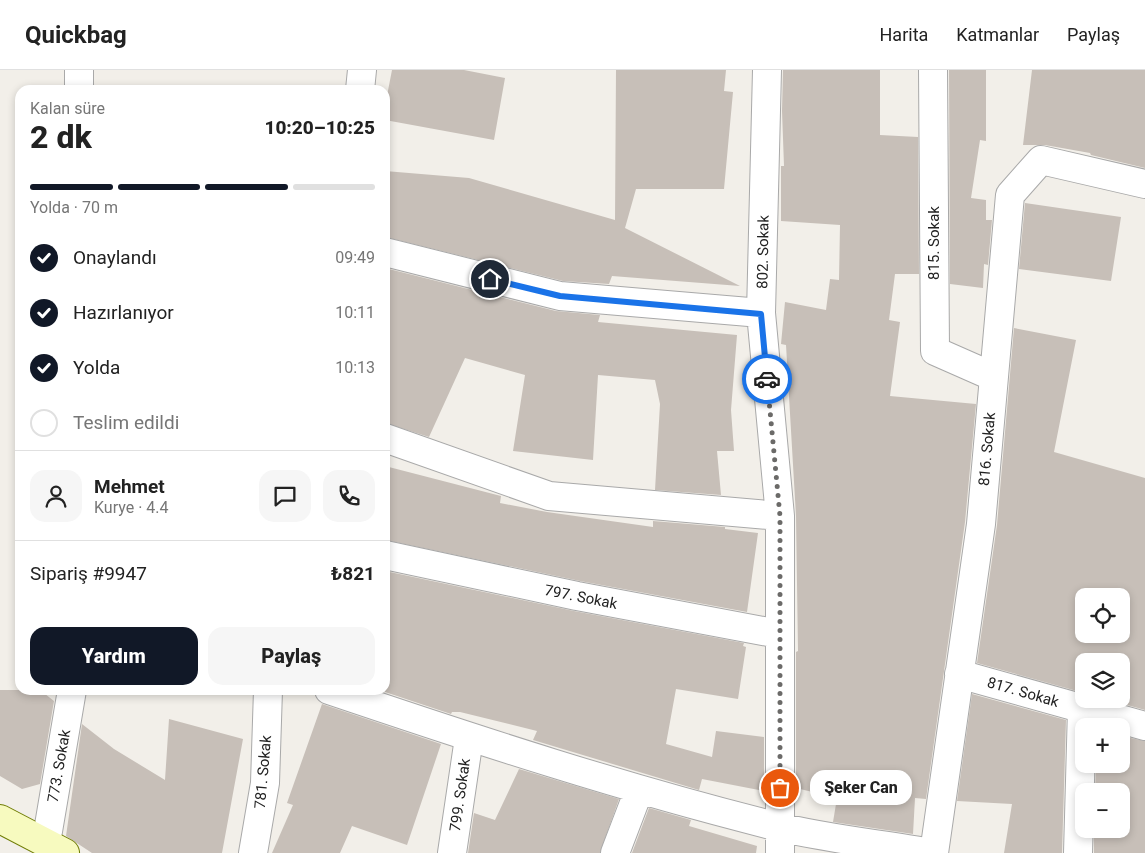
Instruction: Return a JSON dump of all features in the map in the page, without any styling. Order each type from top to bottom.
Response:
[{"type":"main road","points":[[0,819],[56,848]]},
{"type":"street","points":[[79,85],[80,70]]},
{"type":"street","points":[[360,85],[362,70]]},
{"type":"street","name":"802. Sokak","points":[[766,70],[761,314],[780,516],[782,586],[779,634],[781,840]]},
{"type":"street","name":"815. Sokak","points":[[933,70],[934,351],[994,377]]},
{"type":"street","name":"816. Sokak","points":[[933,853],[980,524],[1010,195],[1041,160],[1145,184]]},
{"type":"street","points":[[390,253],[560,296],[761,314]]},
{"type":"street","points":[[390,440],[549,496],[780,516]]},
{"type":"street","name":"797. Sokak","points":[[390,556],[577,596],[779,634]]},
{"type":"street","name":"817. Sokak","points":[[959,674],[1145,726]]},
{"type":"street","name":"773. Sokak","points":[[56,848],[71,695]]},
{"type":"street","name":"781. Sokak","points":[[253,853],[265,783],[268,695]]},
{"type":"street","points":[[344,695],[469,738],[639,790],[781,840],[933,853]]},
{"type":"street","points":[[1078,853],[1082,709]]},
{"type":"street","name":"799. Sokak","points":[[452,853],[469,738]]},
{"type":"street","points":[[616,853],[639,790]]},
{"type":"building","points":[[392,70],[464,70],[505,78],[494,140],[390,121],[389,85]]},
{"type":"building","points":[[616,70],[726,70],[724,91],[733,92],[724,189],[636,189],[625,228],[740,286],[612,276],[609,284],[563,281],[390,238],[390,171],[469,178],[615,220]]},
{"type":"building","points":[[783,70],[880,70],[880,135],[918,137],[919,274],[895,274],[889,320],[900,322],[890,396],[976,404],[965,522],[926,799],[915,798],[913,834],[833,822],[837,798],[796,788],[796,652],[798,651],[796,516],[786,345],[781,344],[785,302],[826,310],[830,279],[839,280],[840,225],[781,221],[781,166],[784,166]]},
{"type":"building","points":[[949,70],[986,70],[986,141],[980,140],[971,198],[986,200],[986,220],[992,220],[988,265],[984,264],[983,288],[950,284]]},
{"type":"building","points":[[1032,70],[1145,70],[1145,168],[1091,155],[1090,153],[1045,145],[1023,145]]},
{"type":"building","points":[[1025,203],[1121,217],[1111,281],[1019,269]]},
{"type":"building","points":[[390,269],[556,311],[600,315],[598,322],[737,335],[731,410],[734,451],[717,451],[721,495],[655,490],[660,404],[655,380],[598,375],[593,460],[513,451],[525,375],[465,358],[429,437],[390,425]]},
{"type":"building","points":[[1014,328],[1076,340],[1054,452],[1145,478],[1145,710],[1130,706],[1130,653],[1075,653],[1075,690],[977,663],[997,525]]},
{"type":"building","points":[[390,467],[501,496],[500,503],[547,512],[653,527],[653,521],[725,527],[725,529],[758,533],[747,612],[580,581],[390,541]]},
{"type":"building","points":[[390,572],[574,611],[744,643],[743,646],[746,647],[738,699],[676,689],[666,744],[712,757],[716,731],[764,737],[764,791],[702,779],[699,790],[533,740],[537,731],[460,712],[452,712],[451,714],[390,694]]},
{"type":"building","points":[[0,690],[15,690],[15,695],[46,695],[54,701],[40,784],[22,789],[0,776]]},
{"type":"building","points":[[972,694],[1066,720],[1062,853],[1004,853],[1012,804],[957,801]]},
{"type":"building","points":[[322,704],[441,744],[407,845],[352,826],[340,853],[272,853],[293,805],[287,803]]},
{"type":"building","points":[[169,719],[243,739],[222,853],[92,853],[66,836],[82,724],[114,749],[165,780]]},
{"type":"building","points":[[1130,738],[1145,741],[1145,853],[1094,853],[1094,838],[1130,838],[1130,783],[1095,783],[1096,773],[1130,773]]},
{"type":"building","points":[[519,769],[619,799],[600,853],[468,853],[474,813],[495,820]]},
{"type":"building","points":[[649,808],[691,820],[689,826],[757,846],[756,853],[632,853]]},
{"type":"way so far","points":[[767,379],[780,516],[782,586],[779,634],[780,788]]},
{"type":"place","name":"Şeker Can","points":[[780,788]]},
{"type":"route","points":[[490,279],[560,296],[761,314],[767,379]]}]
